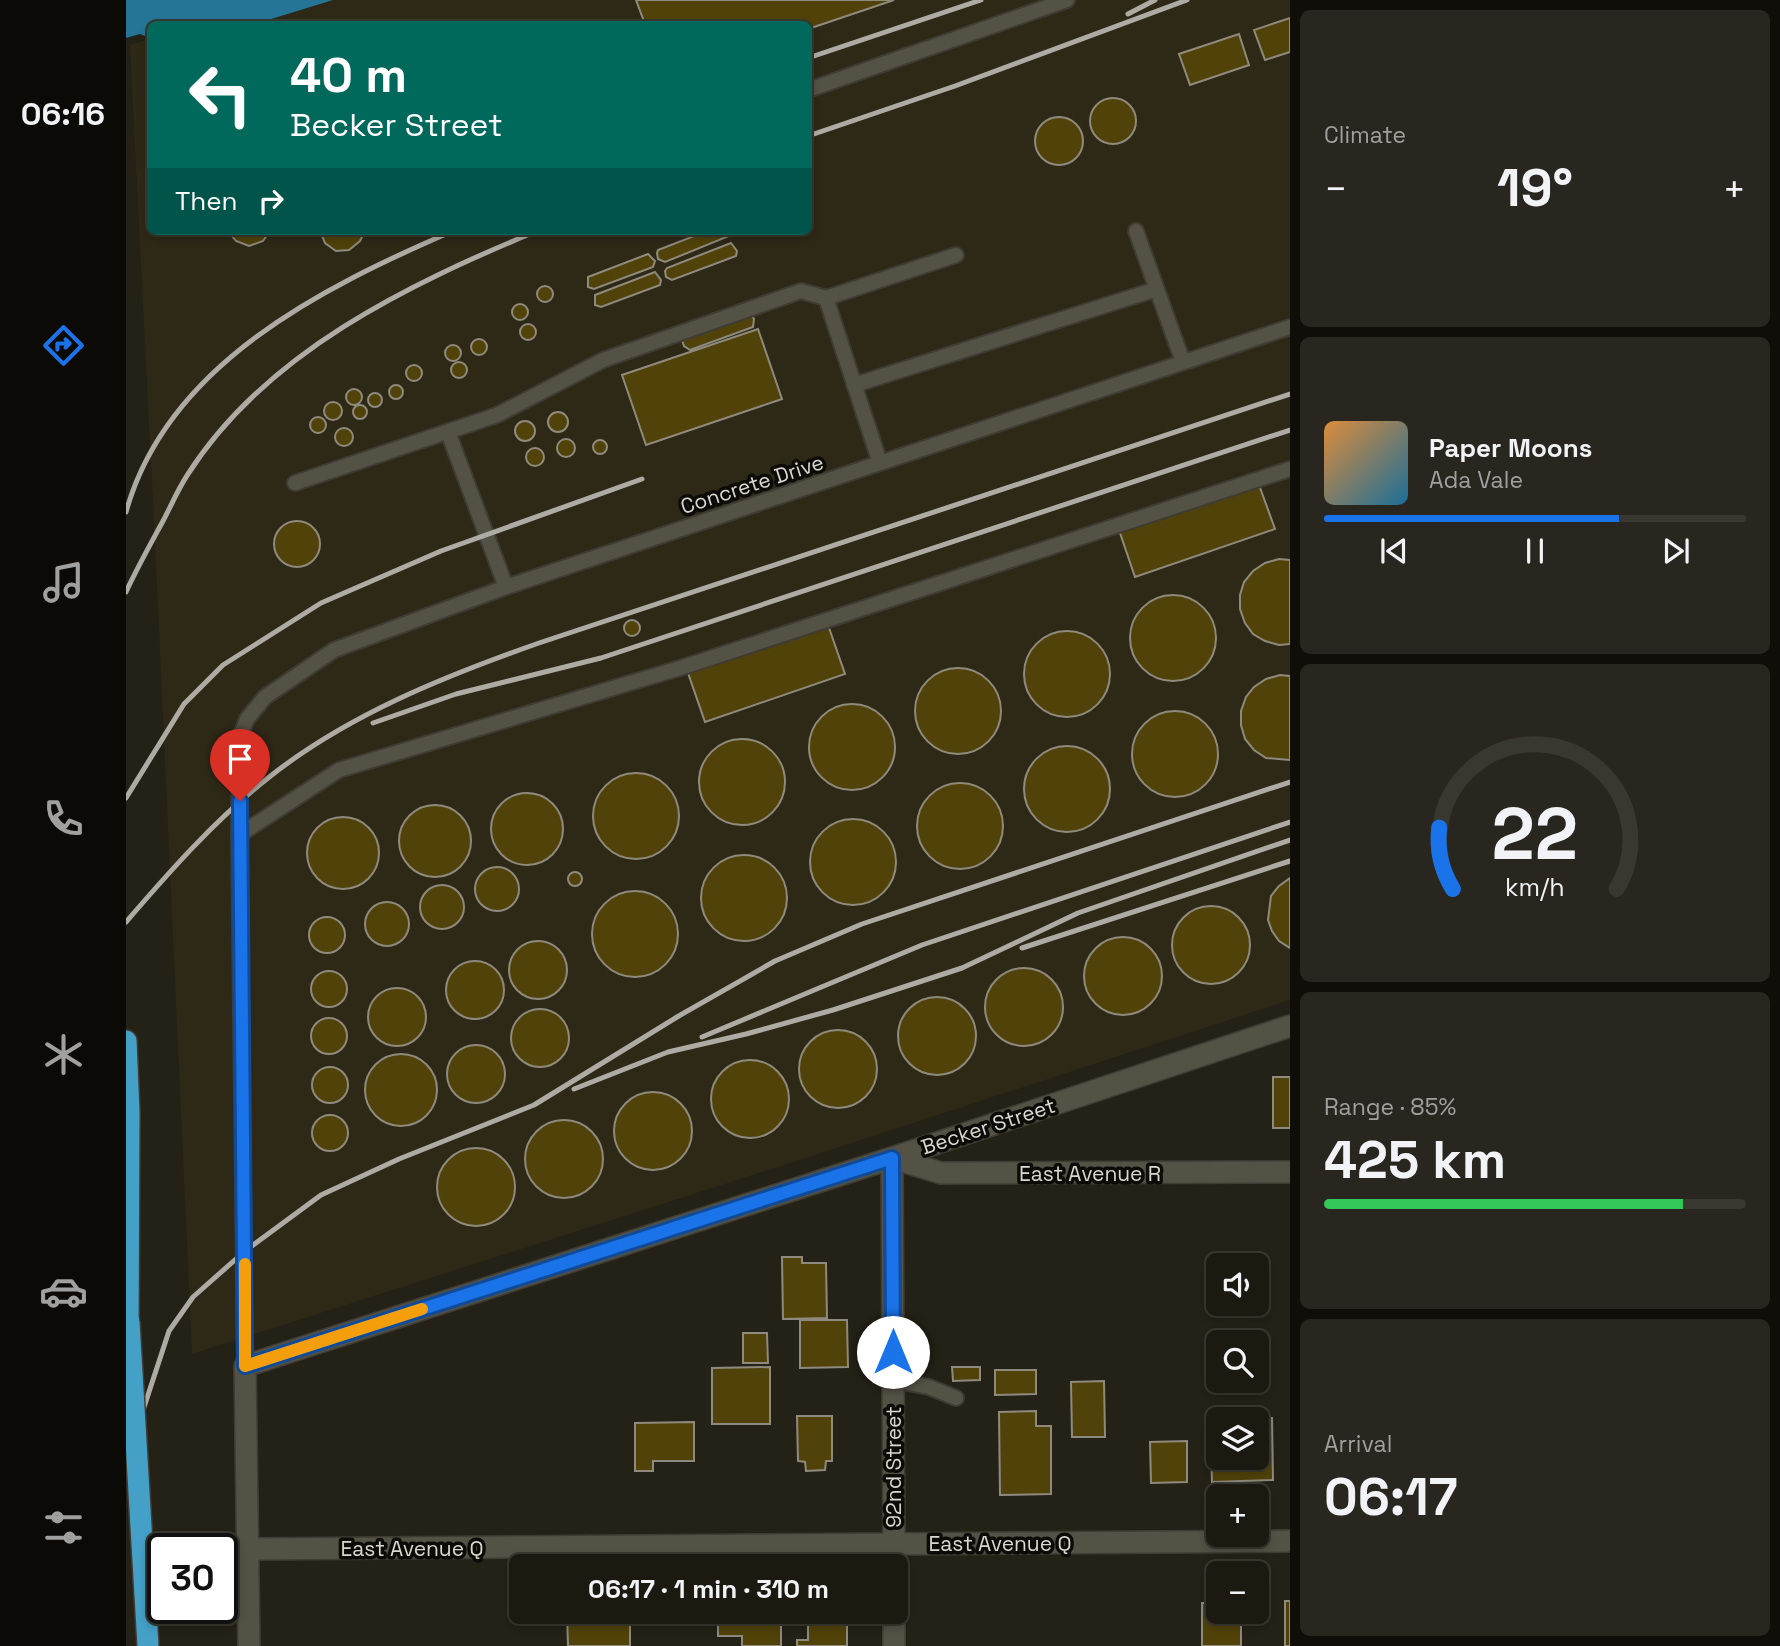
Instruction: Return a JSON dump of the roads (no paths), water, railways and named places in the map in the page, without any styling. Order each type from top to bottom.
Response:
[{"type":"highway","points":[[126,1041],[129,1112],[126,1438]]},
{"type":"highway","points":[[129,1322],[148,1646]]},
{"type":"street","name":"Becker Street","points":[[245,1366],[892,1158],[1290,1026]]},
{"type":"street","name":"East Avenue R","points":[[892,1158],[941,1173],[1290,1172]]},
{"type":"street","name":"92nd Street","points":[[892,1158],[893,1554]]},
{"type":"street","points":[[245,1366],[249,1646]]},
{"type":"street","name":"East Avenue Q","points":[[247,1549],[1290,1541]]},
{"type":"street","points":[[894,1624],[894,1646]]},
{"type":"lane","points":[[812,89],[1067,0]]},
{"type":"lane","points":[[1136,230],[1183,362]]},
{"type":"lane","points":[[295,483],[498,415],[617,355],[801,291],[825,298],[956,255]]},
{"type":"lane","points":[[854,385],[1157,289]]},
{"type":"lane","points":[[825,298],[880,463]]},
{"type":"lane","name":"Concrete Drive","points":[[239,835],[240,737],[247,719],[265,697],[334,650],[506,587],[1290,327]]},
{"type":"lane","points":[[448,432],[506,587]]},
{"type":"lane","points":[[245,1366],[239,835],[339,770],[694,664],[1290,469]]},
{"type":"lane","points":[[893,1380],[929,1387],[956,1398]]},
{"type":"water","points":[[126,0],[333,0],[265,21],[147,21],[147,37],[140,34],[126,38]]},
{"type":"railway","points":[[812,57],[981,0]]},
{"type":"railway","points":[[1128,14],[1155,0]]},
{"type":"railway","points":[[812,135],[955,86],[1187,0]]},
{"type":"railway","points":[[126,512],[146,460],[176,414],[213,373],[256,337],[303,305],[444,235]]},
{"type":"railway","points":[[126,592],[188,474],[220,431],[257,392],[299,357],[391,299],[439,274],[528,235]]},
{"type":"railway","points":[[126,922],[176,865],[248,794],[298,755],[398,699],[539,643],[1290,394]]},
{"type":"railway","points":[[373,723],[456,694],[601,658],[1290,430]]},
{"type":"railway","points":[[126,798],[184,704],[223,665],[321,603],[441,551],[642,479]]},
{"type":"railway","points":[[126,1462],[169,1331],[193,1297],[245,1251],[321,1195],[399,1159],[534,1105],[677,1017],[775,961],[862,924],[1290,782]]},
{"type":"railway","points":[[702,1037],[922,945],[1290,822]]},
{"type":"railway","points":[[574,1089],[668,1052],[833,1010],[962,968],[1078,913],[1290,840]]},
{"type":"railway","points":[[1022,948],[1290,861]]}]
